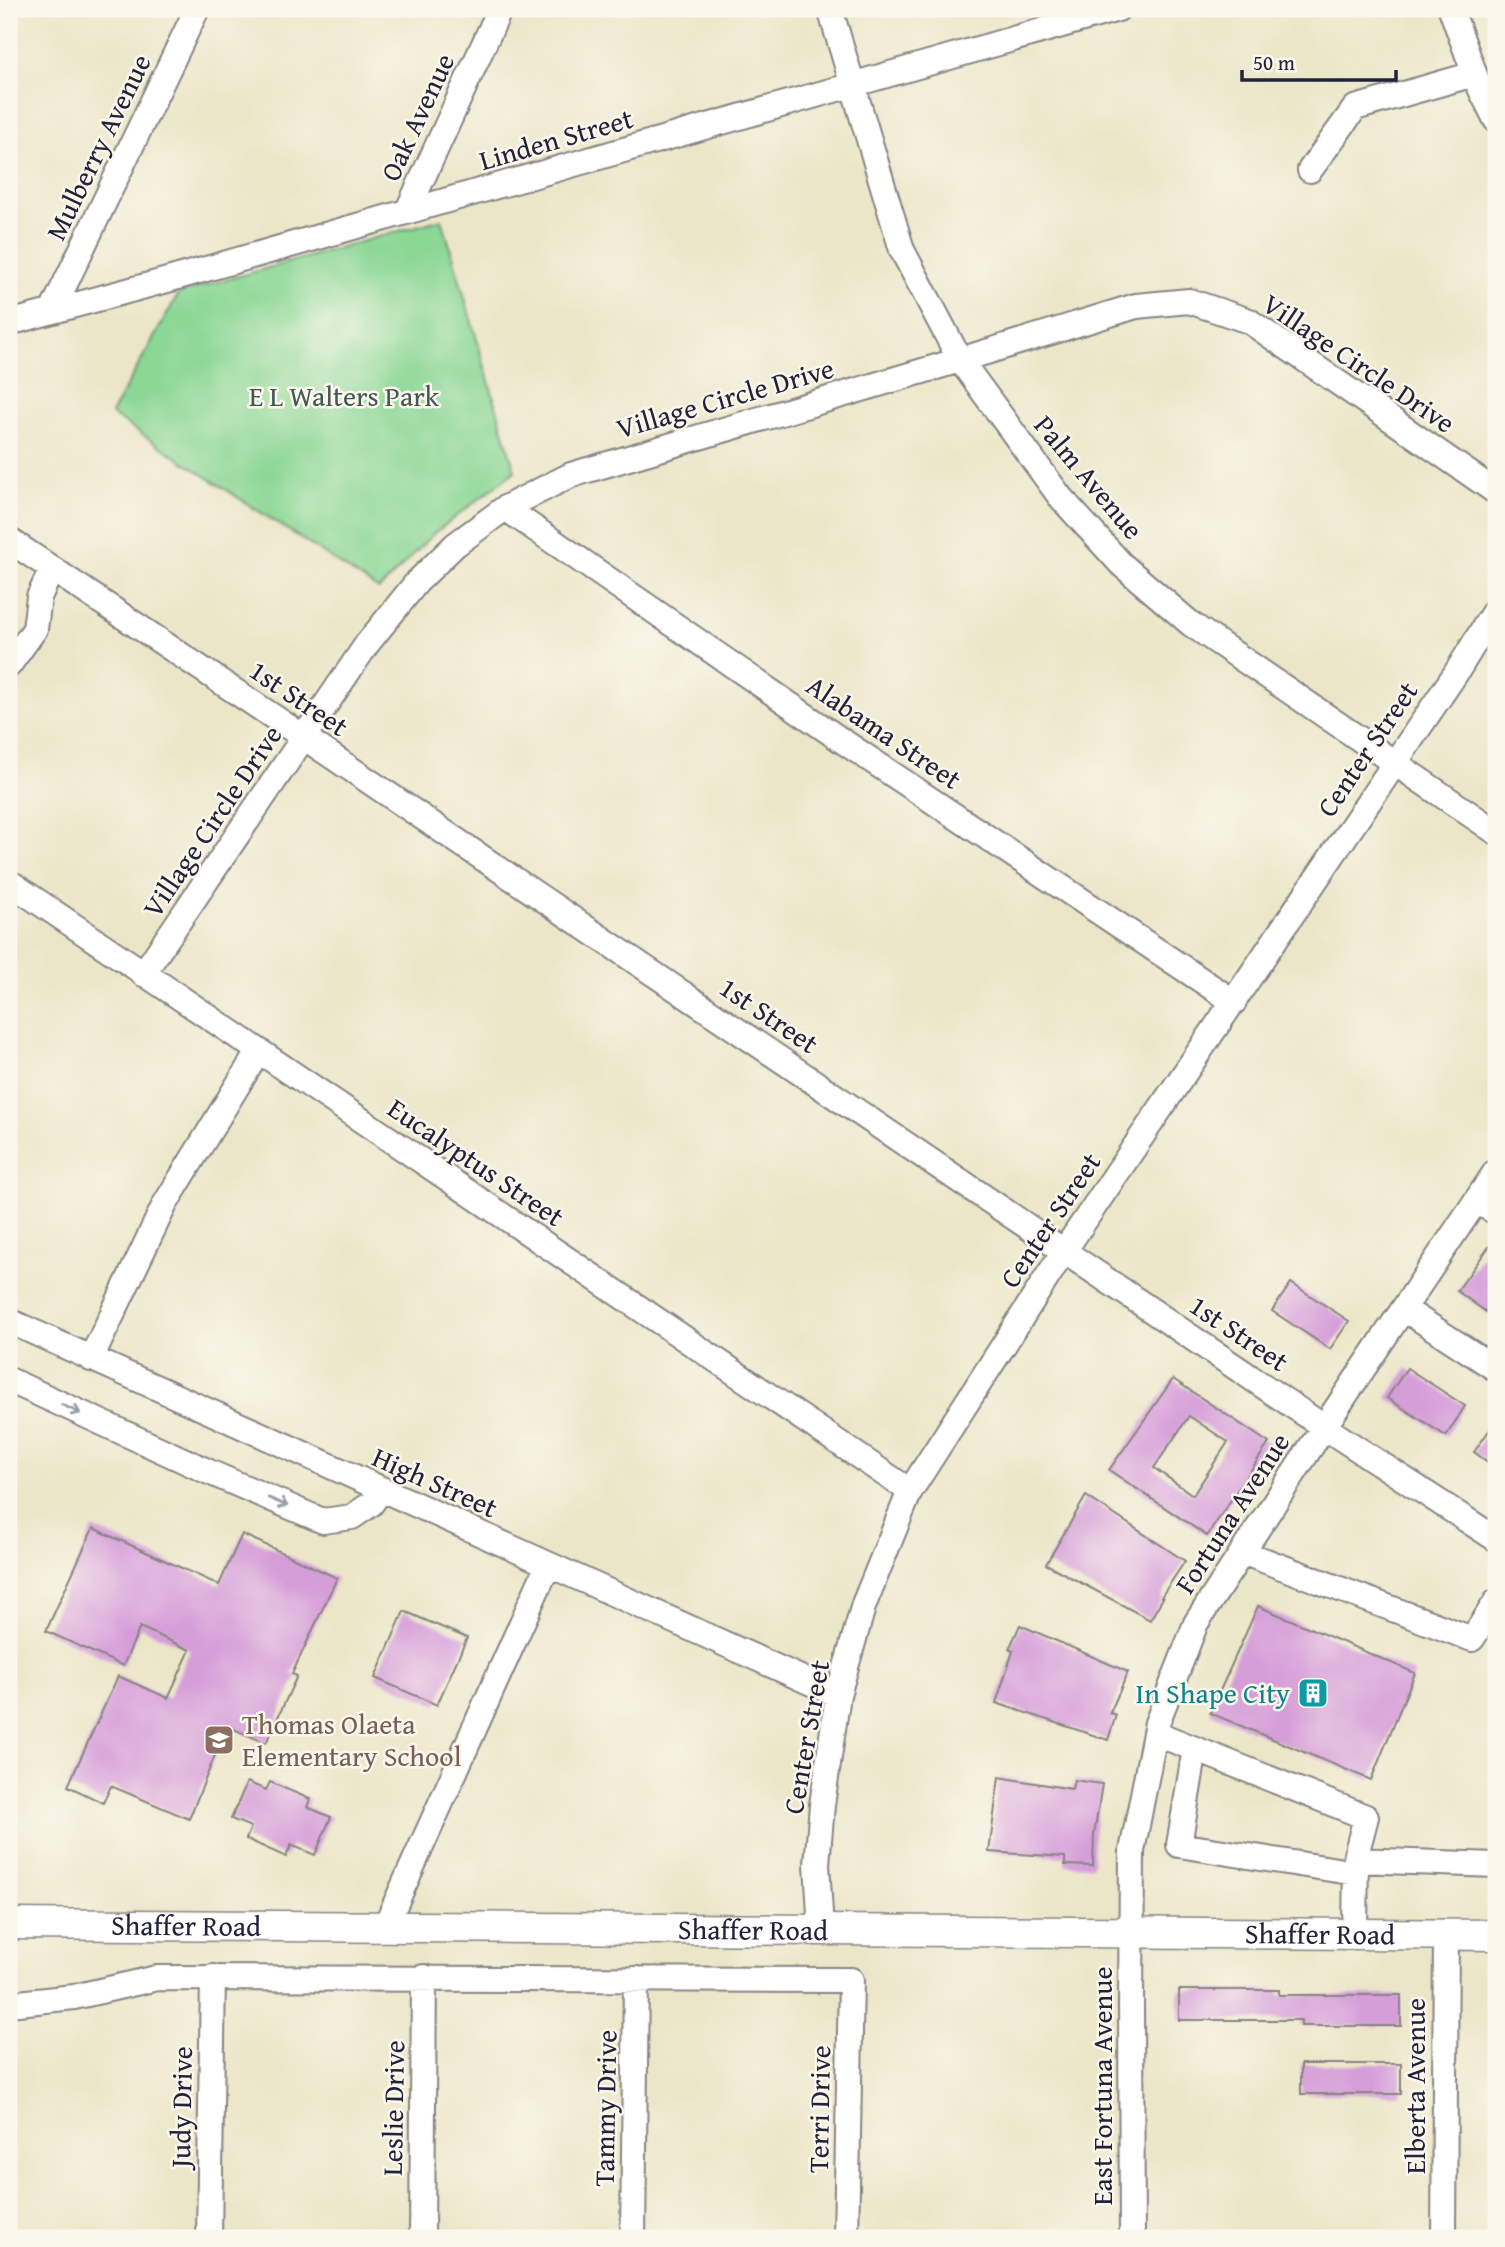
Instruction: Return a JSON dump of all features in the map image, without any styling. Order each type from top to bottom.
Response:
[{"type":"main road","name":"Shaffer Road","points":[[9,1924],[1496,1935]]},
{"type":"street","name":"Mulberry Avenue","points":[[52,311],[198,9]]},
{"type":"street","name":"Oak Avenue","points":[[407,212],[500,9]]},
{"type":"street","name":"Palm Avenue","points":[[830,9],[902,250],[960,360],[1061,498],[1121,564],[1191,624],[1392,764],[1496,832]]},
{"type":"street","name":"Linden Street","points":[[9,323],[1118,9]]},
{"type":"street","points":[[1451,9],[1474,74],[1496,120]]},
{"type":"street","points":[[1310,170],[1355,108],[1474,74]]},
{"type":"street","name":"Village Circle Drive","points":[[143,974],[368,644],[416,582],[455,545],[505,508],[571,475],[1136,306],[1189,301],[1249,321],[1496,492]]},
{"type":"street","name":"Alabama Street","points":[[505,508],[838,738],[1234,1002]]},
{"type":"street","name":"1st Street","points":[[9,540],[1324,1427],[1496,1539]]},
{"type":"street","points":[[9,665],[35,629],[39,597],[52,569]]},
{"type":"street","name":"Center Street","points":[[821,1930],[818,1852],[838,1695],[864,1604],[910,1491],[1064,1251],[1456,673],[1496,608]]},
{"type":"street","name":"Eucalyptus Street","points":[[9,882],[910,1491]]},
{"type":"street","points":[[91,1359],[165,1204],[258,1052]]},
{"type":"street","name":"Fortuna Avenue","points":[[1132,1933],[1132,1851],[1157,1723],[1196,1623],[1404,1309],[1486,1207],[1496,1171]]},
{"type":"street","points":[[1404,1309],[1496,1369]]},
{"type":"street","name":"High Street","points":[[9,1321],[838,1695]]},
{"type":"street","points":[[9,1380],[208,1472],[323,1521],[352,1517],[371,1504],[381,1490]]},
{"type":"street","points":[[1242,1552],[1472,1639],[1488,1632],[1496,1602]]},
{"type":"street","points":[[385,1927],[548,1565]]},
{"type":"street","points":[[1155,1733],[1366,1817],[1356,1867],[1355,1934]]},
{"type":"street","points":[[1195,1749],[1179,1845],[1356,1867],[1496,1865]]},
{"type":"street","name":"East Fortuna Avenue","points":[[1132,1933],[1132,2238]]},
{"type":"street","name":"Elberta Avenue","points":[[1444,2238],[1446,1934]]},
{"type":"street","name":"Judy Drive","points":[[209,2238],[213,1977]]},
{"type":"street","name":"Shaffer Road","points":[[9,2004],[74,1997],[157,1978],[851,1980]]},
{"type":"street","name":"Leslie Drive","points":[[422,2238],[424,1978]]},
{"type":"street","name":"Tammy Drive","points":[[633,2238],[636,1979]]},
{"type":"street","name":"Terri Drive","points":[[846,2238],[851,1980]]},
{"type":"green space","name":"E L Walters Park","points":[[442,219],[515,471],[432,535],[379,590],[111,414],[179,293]]},
{"type":"building","points":[[1496,1237],[1496,1319],[1457,1291]]},
{"type":"building","points":[[1291,1283],[1349,1321],[1330,1349],[1272,1311]]},
{"type":"building","points":[[1407,1368],[1465,1406],[1446,1436],[1387,1398]]},
{"type":"building","points":[[1173,1379],[1269,1443],[1207,1536],[1109,1470]],"holes":[[[1189,1416],[1228,1442],[1193,1495],[1154,1468]]]},
{"type":"building","points":[[1496,1421],[1496,1468],[1474,1452]]},
{"type":"building","points":[[1086,1496],[1185,1561],[1161,1597],[1163,1598],[1150,1620],[1046,1564]]},
{"type":"building","points":[[93,1528],[219,1585],[242,1534],[337,1578],[292,1674],[297,1676],[266,1743],[227,1726],[189,1819],[111,1786],[103,1803],[68,1786],[118,1676],[168,1698],[190,1650],[140,1627],[123,1666],[46,1631]]},
{"type":"building","name":"In Shape City","points":[[1258,1606],[1415,1673],[1371,1780],[1210,1713]]},
{"type":"building","points":[[404,1611],[467,1638],[437,1705],[375,1678]]},
{"type":"building","points":[[1020,1625],[1128,1672],[1110,1713],[1116,1715],[1108,1740],[996,1703],[1013,1651],[1009,1649]]},
{"type":"building","points":[[999,1777],[1072,1789],[1074,1780],[1102,1784],[1094,1835],[1093,1866],[1065,1865],[1065,1857],[989,1852]]},
{"type":"building","points":[[247,1782],[266,1790],[270,1782],[310,1799],[307,1807],[331,1817],[315,1855],[291,1845],[286,1857],[246,1839],[251,1827],[231,1819]]},
{"type":"building","points":[[1179,1990],[1279,1990],[1279,1995],[1401,1995],[1401,2026],[1301,2026],[1301,2020],[1179,2020]]},
{"type":"building","points":[[1301,2064],[1401,2064],[1401,2094],[1301,2094]]},
{"type":"place","name":"In Shape City","points":[[1313,1693]]},
{"type":"place","name":"Thomas Olaeta Elementary School","points":[[219,1740]]}]
